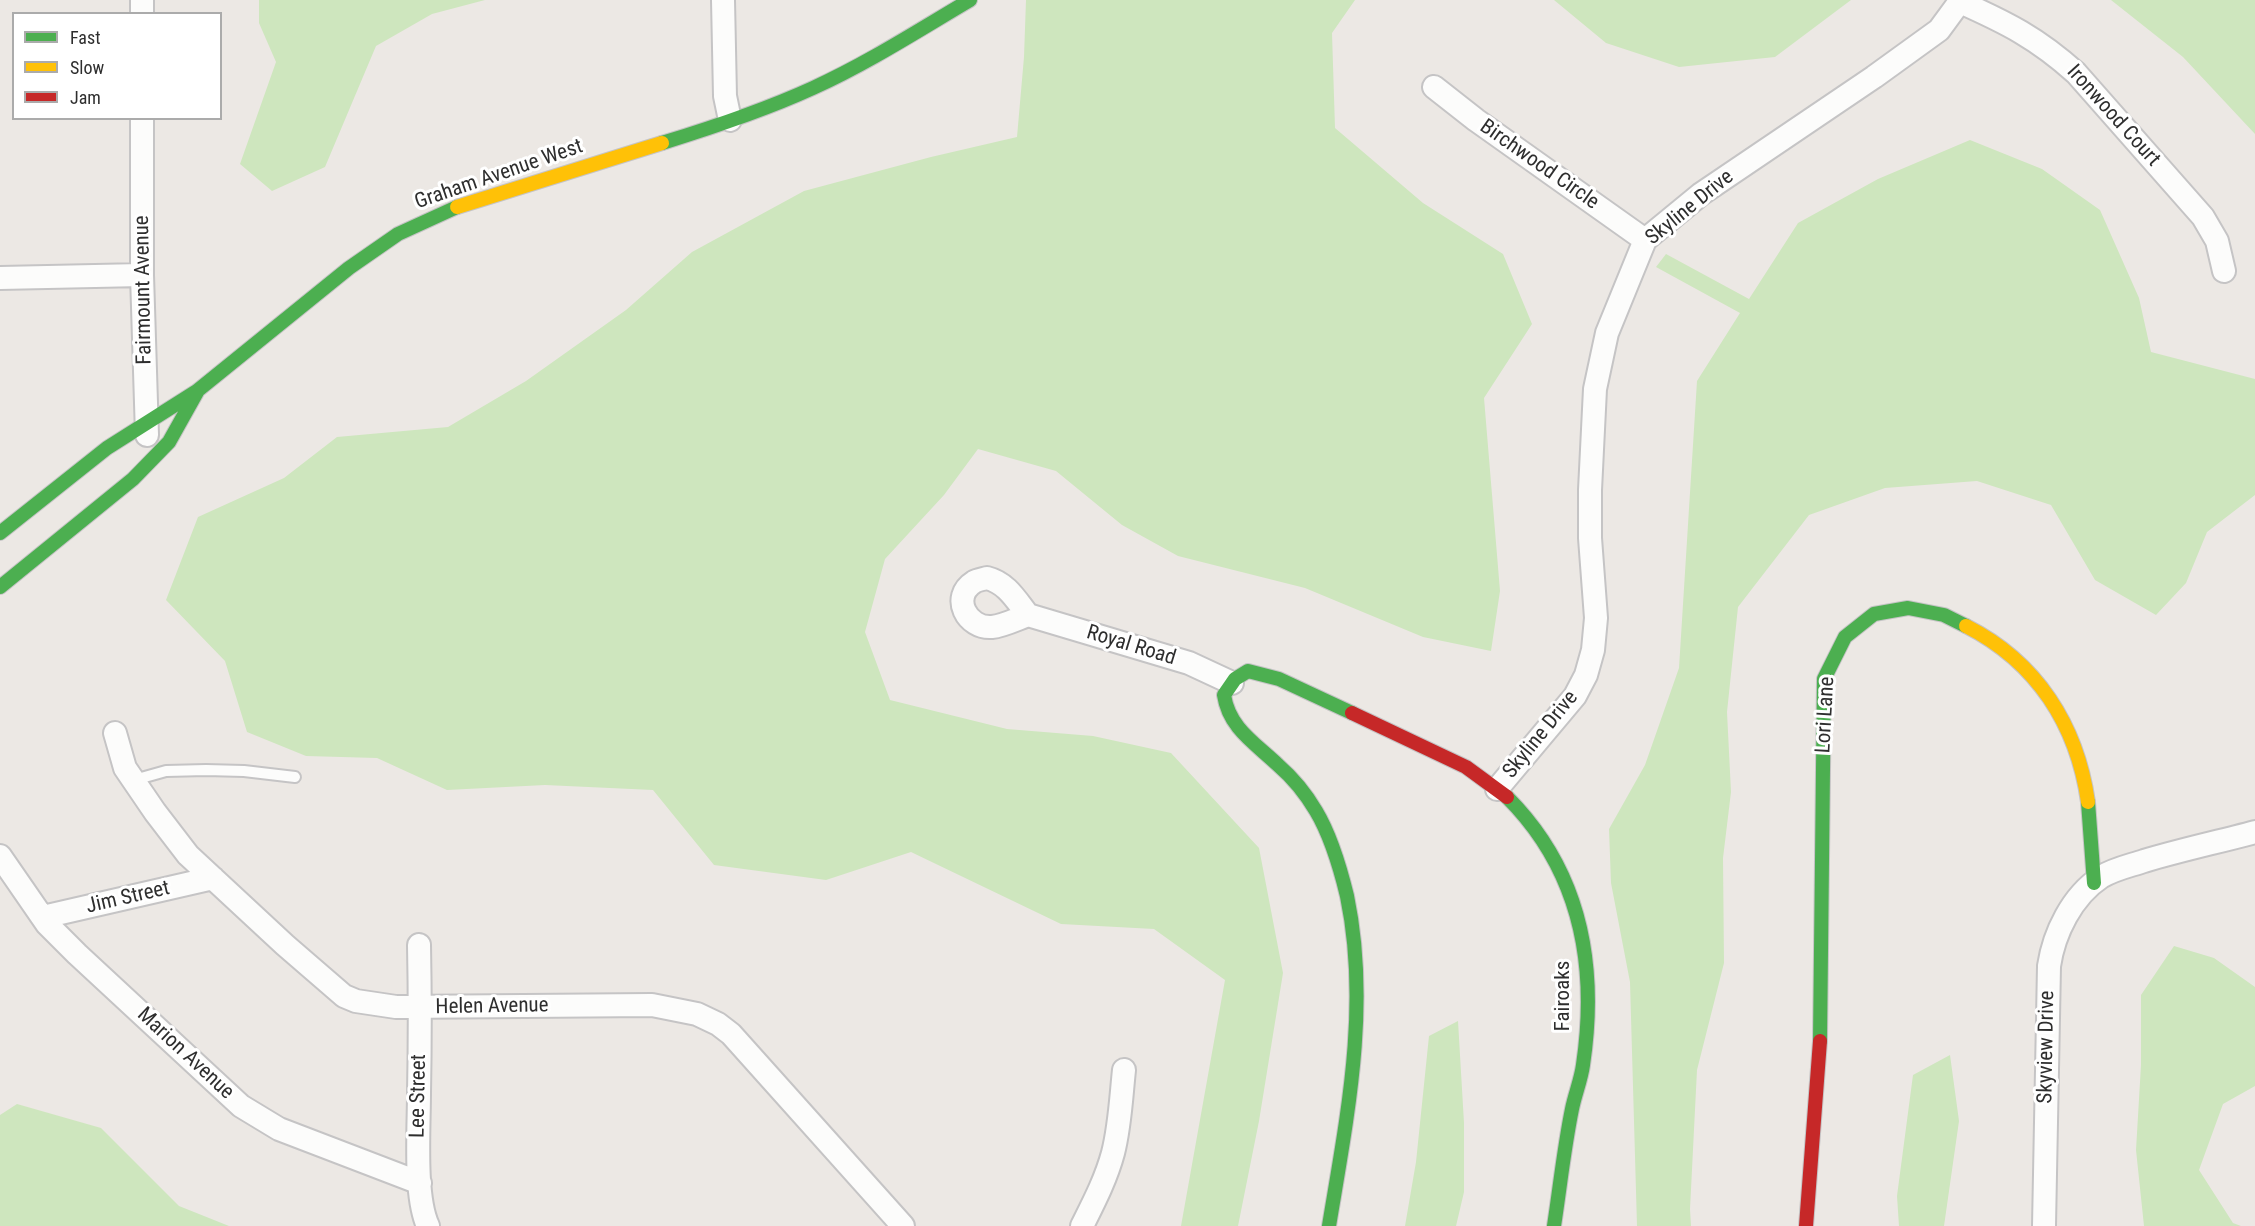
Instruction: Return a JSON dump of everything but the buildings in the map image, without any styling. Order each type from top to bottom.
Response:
[{"type":"street","points":[[723,0],[725,96],[730,120]]},
{"type":"street","name":"Graham Avenue West","points":[[0,533],[107,448],[197,392],[357,261],[398,234],[448,210],[730,120],[815,87],[868,60],[970,0]]},
{"type":"street","name":"Skyline Drive","points":[[1232,683],[1248,671],[1279,678],[1455,761],[1497,789],[1575,696],[1586,675],[1593,650],[1596,618],[1590,538],[1590,490],[1595,389],[1607,333],[1645,240],[1701,194],[1874,77],[1939,30],[1960,1]]},
{"type":"street","name":"Ironwood Court","points":[[1960,1],[2028,35],[2053,52],[2076,73],[2203,217],[2217,241],[2224,271]]},
{"type":"street","name":"Birchwood Circle","points":[[1434,87],[1476,120],[1645,240]]},
{"type":"street","name":"Fairmount Avenue","points":[[142,120],[142,275],[146,423],[150,462]]},
{"type":"street","points":[[0,278],[142,275]]},
{"type":"street","points":[[0,587],[133,479],[169,442],[197,392]]},
{"type":"street","name":"Lori Lane","points":[[1806,1226],[1821,1028],[1824,678],[1836,648],[1845,634],[1859,623],[1881,612],[1902,608],[1922,609],[1949,617],[1973,629],[1999,645],[2021,664],[2048,695],[2066,723],[2085,775],[2089,800],[2094,883]]},
{"type":"street","name":"Royal Road","points":[[1028,615],[1189,663],[1232,683]]},
{"type":"street","points":[[1232,683],[1224,695],[1226,711],[1237,725],[1286,771],[1316,811],[1329,836],[1349,901],[1358,995],[1357,1040],[1329,1226]]},
{"type":"street","name":"Helen Avenue","points":[[115,733],[125,768],[188,855],[344,996],[356,1001],[396,1008],[652,1005],[697,1014],[718,1024],[731,1034],[903,1226]]},
{"type":"street","name":"Fairoaks","points":[[1497,789],[1523,813],[1547,845],[1560,868],[1575,904],[1582,930],[1586,962],[1587,1018],[1583,1066],[1572,1109],[1554,1226]]},
{"type":"street","points":[[2094,883],[2114,870],[2255,832]]},
{"type":"street","name":"Marion Avenue","points":[[0,856],[43,917],[77,954],[241,1107],[279,1129],[420,1184]]},
{"type":"street","name":"Jim Street","points":[[43,917],[213,878]]},
{"type":"street","name":"Skyview Drive","points":[[2044,1226],[2050,954],[2062,922],[2082,894],[2094,883]]},
{"type":"street","name":"Lee Street","points":[[418,945],[421,1008],[418,1148],[421,1210],[428,1226]]},
{"type":"street","points":[[1082,1226],[1100,1190],[1113,1155],[1124,1070]]},
{"type":"lane","points":[[133,780],[166,771],[206,770],[244,771],[295,777]]},
{"type":"green space","points":[[259,0],[485,0],[432,14],[376,46],[325,167],[272,191],[240,164],[276,62],[259,23]]},
{"type":"green space","points":[[1026,0],[1355,0],[1332,33],[1335,128],[1423,203],[1503,254],[1532,324],[1484,398],[1500,591],[1491,651],[1423,637],[1305,588],[1178,556],[1122,525],[1056,471],[978,449],[944,495],[885,559],[865,632],[890,700],[1007,729],[1093,736],[1171,753],[1259,848],[1283,973],[1259,1121],[1238,1226],[1181,1226],[1225,980],[1154,929],[1061,924],[911,852],[826,880],[714,865],[653,790],[545,785],[447,790],[377,758],[306,756],[247,732],[225,661],[166,600],[198,517],[284,478],[337,437],[448,427],[526,381],[626,310],[692,252],[804,191],[1017,137]]},
{"type":"green space","points":[[1554,0],[1851,0],[1775,57],[1679,67],[1606,43]]},
{"type":"green space","points":[[2111,0],[2255,0],[2255,134],[2183,57]]},
{"type":"green space","points":[[1970,140],[2042,169],[2100,210],[2139,298],[2151,352],[2255,379],[2255,495],[2207,532],[2186,583],[2156,615],[2095,580],[2051,505],[1977,481],[1885,488],[1809,515],[1738,607],[1727,712],[1731,792],[1723,858],[1724,963],[1697,1070],[1691,1226],[1637,1226],[1630,982],[1611,883],[1609,829],[1645,765],[1679,668],[1697,381],[1740,313],[1656,267],[1666,254],[1749,299],[1798,223],[1878,179]]},
{"type":"green space","points":[[2174,946],[2214,958],[2255,987],[2255,1086],[2223,1104],[2199,1170],[2233,1223],[2241,1226],[2144,1226],[2136,1150],[2141,1065],[2141,995]]},
{"type":"green space","points":[[1458,1021],[1464,1123],[1464,1192],[1456,1226],[1405,1226],[1416,1162],[1429,1036]]},
{"type":"green space","points":[[1950,1055],[1959,1121],[1944,1226],[1899,1226],[1897,1196],[1913,1075]]},
{"type":"green space","points":[[17,1104],[101,1128],[179,1206],[229,1226],[0,1226],[0,1115]]},
{"type":"traffic: fast","points":[[662,143],[739,118],[813,88],[873,57],[970,0]]},
{"type":"traffic: fast","points":[[0,533],[107,448],[197,391],[349,268],[398,234],[457,207]]},
{"type":"traffic: fast","points":[[0,587],[133,479],[169,442],[197,392]]},
{"type":"traffic: fast","points":[[1820,1041],[1824,679],[1845,637],[1874,614],[1908,608],[1944,615],[1966,626]]},
{"type":"traffic: fast","points":[[1329,1226],[1349,1103],[1356,1020],[1354,937],[1347,896],[1334,852],[1316,811],[1304,792],[1284,770],[1237,726],[1231,717],[1224,695],[1235,679],[1248,671],[1279,679],[1352,713]]},
{"type":"traffic: fast","points":[[1507,797],[1532,825],[1552,855],[1567,887],[1578,921],[1585,955],[1588,991],[1583,1065],[1569,1124],[1554,1226]]},
{"type":"traffic: fast","points":[[2088,802],[2094,883]]},
{"type":"traffic: slow","points":[[457,207],[662,143]]},
{"type":"traffic: slow","points":[[1966,626],[2013,658],[2033,677],[2050,699],[2074,747],[2083,774],[2088,802]]},
{"type":"traffic: jam","points":[[1352,713],[1466,767],[1507,797]]},
{"type":"traffic: jam","points":[[1806,1226],[1820,1041]]}]
